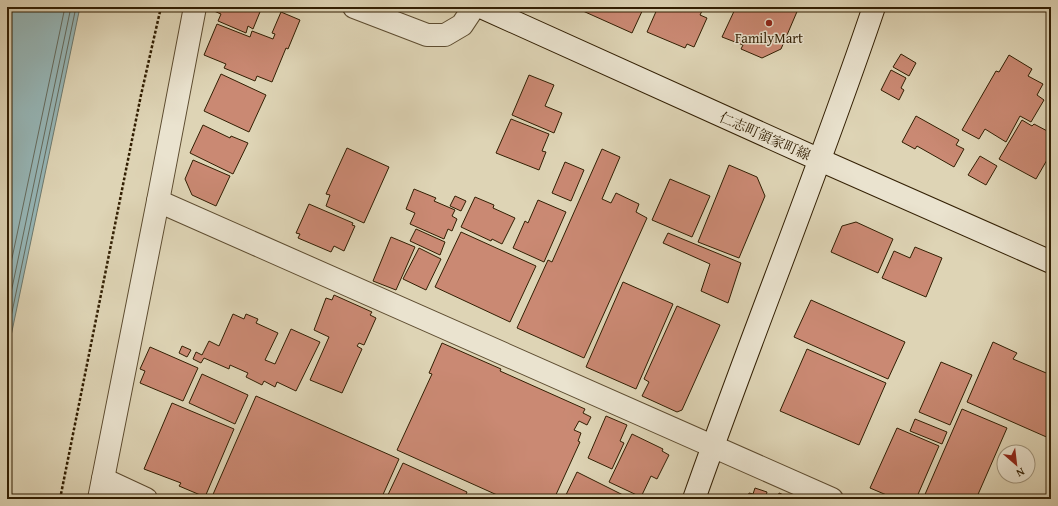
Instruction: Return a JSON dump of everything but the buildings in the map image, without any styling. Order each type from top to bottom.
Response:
[{"type":"street","points":[[146,499],[101,489],[195,7]]},
{"type":"street","points":[[354,7],[427,35],[445,35],[462,25],[474,7]]},
{"type":"street","name":"仁志町領家町線","points":[[481,7],[820,160],[1051,262]]},
{"type":"street","points":[[694,499],[712,446],[820,160],[874,7]]},
{"type":"street","points":[[158,201],[832,499]]},
{"type":"path","points":[[60,499],[140,103],[161,7]]},
{"type":"water","points":[[7,7],[80,7],[7,355]]},
{"type":"place","name":"FamilyMart","points":[[769,23]]}]
